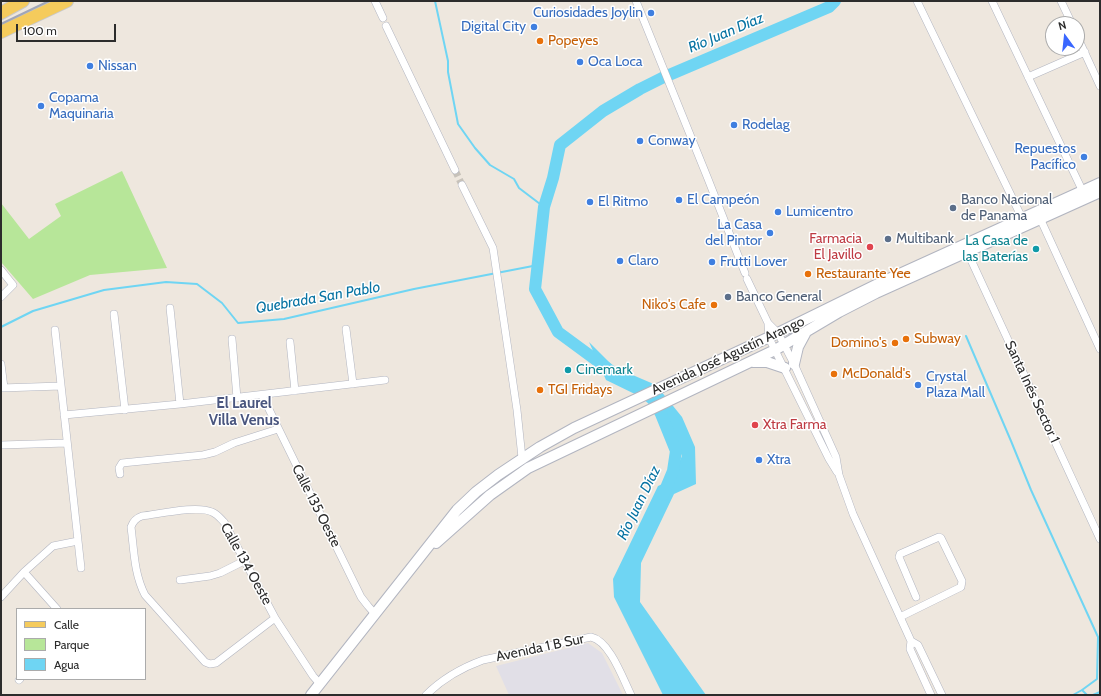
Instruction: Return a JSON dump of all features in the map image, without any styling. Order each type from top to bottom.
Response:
[{"type":"main road","points":[[1,32],[67,1]]},
{"type":"main road","points":[[1,9],[19,3]]},
{"type":"main road","points":[[1,12],[19,3]]},
{"type":"main road","points":[[1,41],[24,21]]},
{"type":"main road","name":"Avenida José Agustín Arango","points":[[311,695],[428,549],[445,524],[457,510],[486,484],[522,458],[554,438],[773,335],[854,295],[966,248],[1084,194],[1100,183]]},
{"type":"main road","name":"Avenida José Agustín Arango","points":[[1084,194],[1100,192]]},
{"type":"main road","name":"Avenida José Agustín Arango","points":[[428,549],[444,537],[490,495],[528,468],[688,393],[775,350],[839,312],[1022,218],[1038,215]]},
{"type":"main road","points":[[794,364],[798,347],[807,332]]},
{"type":"main road","points":[[750,362],[767,362],[785,368]]},
{"type":"main road","points":[[508,482],[517,470],[522,458],[532,461],[546,460]]},
{"type":"street","points":[[375,1],[383,18]]},
{"type":"street","points":[[636,1],[746,276],[773,335],[775,350],[829,459],[839,475]]},
{"type":"street","points":[[917,1],[1022,218]]},
{"type":"street","points":[[992,1],[1084,194]]},
{"type":"street","points":[[1061,1],[1068,16]]},
{"type":"street","points":[[386,26],[455,170]]},
{"type":"street","points":[[1085,52],[1100,86]]},
{"type":"street","points":[[1028,77],[1076,56]]},
{"type":"street","points":[[462,185],[493,248],[517,410],[522,458]]},
{"type":"street","points":[[1038,215],[1100,349]]},
{"type":"street","name":"Santa Inés Sector 1","points":[[966,248],[1100,538]]},
{"type":"street","points":[[1,270],[13,285],[1,297]]},
{"type":"street","points":[[170,308],[180,404]]},
{"type":"street","points":[[114,314],[125,410]]},
{"type":"street","points":[[346,329],[353,384]]},
{"type":"street","points":[[55,330],[81,568]]},
{"type":"street","points":[[773,335],[784,345],[794,364],[836,456],[839,475],[853,514],[911,641],[910,649],[913,658],[931,695]]},
{"type":"street","points":[[232,339],[236,398]]},
{"type":"street","points":[[290,342],[295,391]]},
{"type":"street","points":[[1,364],[3,388],[61,386]]},
{"type":"street","points":[[64,416],[236,398],[386,380]]},
{"type":"street","name":"Calle 135 Oeste","points":[[262,395],[362,597],[376,614]]},
{"type":"street","points":[[120,474],[119,468],[122,463],[204,455],[215,452],[234,443],[278,429]]},
{"type":"street","points":[[1,445],[67,443]]},
{"type":"street","name":"Calle 134 Oeste","points":[[275,618],[216,663],[210,664],[205,662],[145,595],[142,589],[136,572],[132,527],[135,520],[142,516],[198,509],[212,512],[219,516],[224,522],[275,618],[313,676],[320,684]]},
{"type":"street","points":[[900,617],[961,587],[962,581],[942,538],[939,537],[900,554],[898,557],[916,597]]},
{"type":"street","points":[[1,598],[24,572],[53,546],[78,542]]},
{"type":"street","points":[[180,580],[210,576],[220,573],[244,561]]},
{"type":"street","points":[[24,572],[56,608]]},
{"type":"street","name":"Avenida 1 B Sur","points":[[426,695],[451,674],[471,664],[483,660],[591,637],[596,638],[606,648],[631,695]]},
{"type":"street","points":[[911,641],[918,645],[942,695]]},
{"type":"shaded area","points":[[588,643],[602,653],[623,695],[509,695],[496,666]]},
{"type":"green space","points":[[122,171],[167,268],[90,275],[33,299],[1,262],[1,203],[29,239],[61,216],[55,204]]},
{"type":"water","points":[[589,342],[614,367],[656,385],[682,417],[695,447],[696,484],[674,494],[641,563],[640,602],[706,695],[663,695],[614,597],[613,579],[658,486],[671,480],[682,456],[668,421],[641,397],[606,380]]},
{"type":"waterway","points":[[435,1],[448,61],[448,72],[458,124],[475,148],[490,165],[514,179],[519,188],[544,207]]},
{"type":"waterway","name":"Río Juan Díaz","points":[[611,371],[558,332],[535,289],[544,207],[553,178],[560,145],[603,111],[640,89],[662,78],[829,7],[835,1]]},
{"type":"waterway","name":"Quebrada San Pablo","points":[[1,327],[33,311],[104,290],[166,282],[197,284],[222,303],[238,323],[284,319],[414,289],[538,265]]},
{"type":"waterway","points":[[966,336],[1031,490],[1098,637],[1097,679],[1073,695]]},
{"type":"waterway","name":"Río Juan Díaz","points":[[654,401],[676,451],[673,471],[663,495]]},
{"type":"waterway","points":[[1082,690],[1087,695]]},
{"type":"waterway","points":[[1093,695],[1100,692]]},
{"type":"tunnel","points":[[455,170],[462,185]]},
{"type":"railway","points":[[1,24],[49,1]]},
{"type":"place","name":"Curiosidades Joylin","points":[[651,13]]},
{"type":"place","name":"Digital City","points":[[534,27]]},
{"type":"place","name":"Popeyes","points":[[540,41]]},
{"type":"place","name":"Oca Loca","points":[[580,62]]},
{"type":"place","name":"Nissan","points":[[90,66]]},
{"type":"place","name":"Copama Maquinaria","points":[[41,106]]},
{"type":"place","name":"Rodelag","points":[[734,125]]},
{"type":"place","name":"Conway","points":[[640,141]]},
{"type":"place","name":"Repuestos Pacífico","points":[[1084,157]]},
{"type":"place","name":"El Campeón","points":[[679,200]]},
{"type":"place","name":"El Ritmo","points":[[590,202]]},
{"type":"place","name":"Banco Nacional de Panama","points":[[953,208]]},
{"type":"place","name":"Lumicentro","points":[[778,212]]},
{"type":"place","name":"La Casa del Pintor","points":[[770,233]]},
{"type":"place","name":"Multibank","points":[[888,239]]},
{"type":"place","name":"Farmacia El Javillo","points":[[870,247]]},
{"type":"place","name":"La Casa de las Baterías","points":[[1036,249]]},
{"type":"place","name":"Claro","points":[[620,261]]},
{"type":"place","name":"Frutti Lover","points":[[712,262]]},
{"type":"place","name":"Restaurante Yee","points":[[808,274]]},
{"type":"place","name":"Banco General","points":[[728,297]]},
{"type":"place","name":"Niko's Cafe","points":[[714,305]]},
{"type":"place","name":"Subway","points":[[906,339]]},
{"type":"place","name":"Domino's","points":[[895,343]]},
{"type":"place","name":"Cinemark","points":[[568,370]]},
{"type":"place","name":"McDonald's","points":[[834,374]]},
{"type":"place","name":"Crystal Plaza Mall","points":[[918,385]]},
{"type":"place","name":"TGI Fridays","points":[[540,390]]},
{"type":"place","name":"Xtra Farma","points":[[755,425]]},
{"type":"place","name":"Xtra","points":[[759,460]]},
{"type":"district","name":"El Laurel Villa Venus","points":[[244,412]]}]
